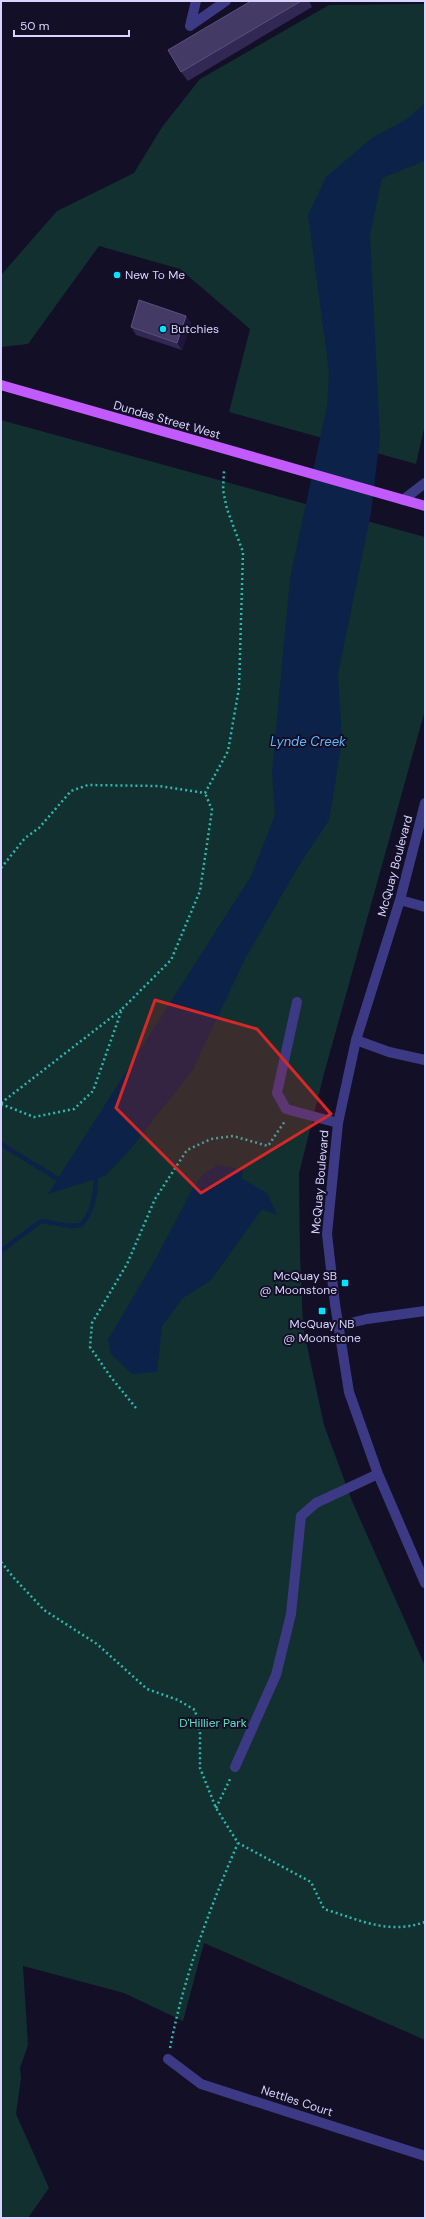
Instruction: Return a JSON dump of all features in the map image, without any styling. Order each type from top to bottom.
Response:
[{"type":"main road","name":"Dundas Street West","points":[[1,385],[403,500]]},
{"type":"main road","points":[[403,500],[425,506]]},
{"type":"street","points":[[196,1],[190,26],[226,1]]},
{"type":"street","points":[[403,500],[425,483]]},
{"type":"street","name":"McQuay Boulevard","points":[[425,803],[400,900],[356,1040],[338,1124],[327,1234],[338,1326],[349,1392],[378,1474],[425,1583]]},
{"type":"street","points":[[400,900],[425,908]]},
{"type":"street","points":[[297,1002],[277,1092],[286,1109],[338,1124]]},
{"type":"street","points":[[356,1040],[389,1052],[425,1060]]},
{"type":"street","points":[[338,1326],[367,1319],[425,1311]]},
{"type":"street","points":[[235,1767],[276,1675],[291,1614],[301,1516],[316,1502],[378,1474]]},
{"type":"street","name":"Nettles Court","points":[[168,2059],[201,2084],[425,2156]]},
{"type":"path","points":[[204,793],[228,751],[239,688],[243,552],[227,509],[223,490],[224,471]]},
{"type":"path","points":[[1,868],[25,838],[39,828],[71,791],[88,785],[159,786],[204,793]]},
{"type":"path","points":[[122,1009],[93,1091],[74,1109],[34,1117],[1,1103],[122,1009],[171,960],[200,891],[212,810],[204,793]]},
{"type":"path","points":[[136,1408],[110,1376],[90,1347],[92,1323],[127,1264],[155,1199],[187,1150],[211,1139],[233,1136],[268,1146],[293,1111]]},
{"type":"path","points":[[1,1562],[44,1610],[97,1644],[147,1689],[178,1700],[195,1710],[200,1733],[200,1768],[216,1808],[238,1843],[311,1882],[324,1909],[382,1928],[410,1927],[425,1922]]},
{"type":"path","points":[[216,1808],[235,1767]]},
{"type":"path","points":[[168,2059],[188,1972],[210,1909],[238,1843]]},
{"type":"highlighted area","points":[[155,1000],[257,1029],[331,1114],[201,1193],[116,1108]]},
{"type":"green space","points":[[425,4],[425,424],[416,464],[229,412],[250,329],[180,269],[99,246],[28,344],[1,347],[1,275],[57,211],[134,173],[162,127],[200,79],[329,5]]},
{"type":"green space","name":"D'Hillier Park","points":[[1,420],[425,537],[425,710],[324,1074],[299,1173],[303,1327],[324,1425],[352,1501],[425,1666],[425,2040],[204,1943],[183,2021],[124,1993],[23,1966],[28,2045],[20,2068],[21,2078],[16,2114],[49,2188],[28,2218],[1,2218]]},
{"type":"water","name":"Lynde Creek","points":[[425,103],[425,161],[382,178],[370,235],[380,437],[371,513],[338,674],[342,741],[329,820],[298,867],[246,957],[192,1071],[128,1152],[105,1176],[48,1194],[251,876],[275,815],[272,772],[290,578],[327,406],[329,371],[308,215],[326,177],[372,138],[407,119]]},
{"type":"water","points":[[218,1165],[243,1170],[242,1179],[267,1193],[277,1215],[262,1209],[211,1280],[183,1298],[162,1326],[157,1372],[132,1374],[111,1354],[108,1340],[156,1258],[192,1190],[203,1174]]},
{"type":"building","points":[[251,1],[301,1],[181,72],[168,50]]},
{"type":"building","name":"Butchies","points":[[139,300],[186,316],[177,343],[131,327]]},
{"type":"waterway","name":"Lynde Creek","points":[[1,1144],[58,1179]]},
{"type":"waterway","points":[[1,1251],[41,1221],[70,1226],[81,1225],[93,1204],[96,1179]]},
{"type":"place","name":"New To Me","points":[[117,275]]},
{"type":"place","name":"Butchies","points":[[163,329]]},
{"type":"place","name":"McQuay SB @ Moonstone","points":[[345,1283]]},
{"type":"place","name":"McQuay NB @ Moonstone","points":[[322,1311]]}]
